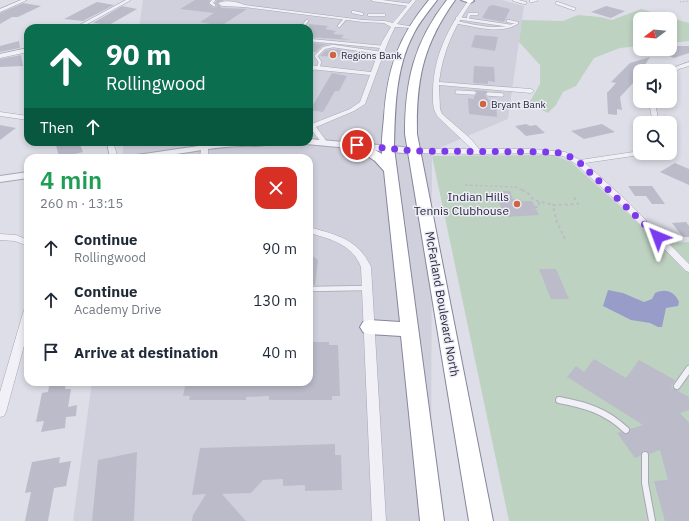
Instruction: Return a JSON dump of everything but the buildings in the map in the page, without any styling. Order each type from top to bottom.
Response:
[{"type":"highway","points":[[432,521],[388,148],[392,77],[401,48],[412,27],[433,0]]},
{"type":"highway","name":"McFarland Boulevard North","points":[[451,0],[434,22],[425,39],[416,63],[411,91],[411,126],[414,151],[481,521]]},
{"type":"highway","points":[[412,27],[419,30],[425,39]]},
{"type":"highway","points":[[357,145],[380,158],[392,172]]},
{"type":"highway","points":[[369,327],[410,329]]},
{"type":"street","points":[[0,11],[26,0]]},
{"type":"street","points":[[83,24],[128,0]]},
{"type":"street","points":[[313,126],[352,110],[363,103],[383,47],[394,25],[414,0]]},
{"type":"street","points":[[468,0],[449,32],[440,60],[436,83],[437,111],[448,123],[460,132],[478,152]]},
{"type":"street","points":[[244,6],[362,21],[368,24],[412,27]]},
{"type":"street","points":[[0,56],[24,51]]},
{"type":"street","points":[[677,68],[689,64]]},
{"type":"street","points":[[346,72],[377,65]]},
{"type":"street","points":[[314,67],[346,72],[374,74]]},
{"type":"street","points":[[436,83],[531,90]]},
{"type":"street","points":[[0,114],[24,117]]},
{"type":"street","points":[[313,130],[324,142]]},
{"type":"street","points":[[313,142],[414,151],[553,152],[565,154],[579,162],[643,222],[689,269]]},
{"type":"street","points":[[158,154],[200,146]]},
{"type":"street","points":[[579,162],[633,154]]},
{"type":"street","points":[[0,179],[24,176]]},
{"type":"street","points":[[313,231],[341,239],[353,247],[363,257],[366,267],[379,521]]},
{"type":"street","points":[[0,237],[16,238],[24,241]]},
{"type":"street","points":[[0,412],[24,327]]},
{"type":"lane","points":[[214,0],[211,3],[214,5]]},
{"type":"lane","points":[[373,0],[410,5]]},
{"type":"lane","points":[[514,0],[525,3],[519,5]]},
{"type":"lane","points":[[532,1],[536,0]]},
{"type":"lane","points":[[557,3],[574,9]]},
{"type":"lane","points":[[353,12],[362,14]]},
{"type":"lane","points":[[369,14],[384,15]]},
{"type":"lane","points":[[468,18],[469,14],[477,14]]},
{"type":"lane","points":[[456,20],[468,18],[497,26],[511,26]]},
{"type":"lane","points":[[339,26],[345,19]]},
{"type":"lane","points":[[456,20],[497,26],[511,26],[516,23],[508,21]]},
{"type":"lane","points":[[313,40],[383,47]]},
{"type":"lane","points":[[314,67],[320,62],[316,56],[324,48],[333,46],[381,53]]},
{"type":"lane","points":[[456,92],[474,94]]},
{"type":"lane","points":[[488,94],[502,95]]},
{"type":"lane","points":[[313,289],[367,288]]},
{"type":"lane","points":[[677,386],[689,369]]},
{"type":"lane","points":[[559,400],[589,405],[614,417],[626,430]]},
{"type":"lane","points":[[645,455],[645,483],[652,521]]},
{"type":"path","points":[[680,2],[684,0]]},
{"type":"path","points":[[680,2],[689,1]]},
{"type":"path","points":[[466,185],[522,188],[539,202],[553,205],[578,205],[574,197]]},
{"type":"path","points":[[535,207],[539,207],[539,202]]},
{"type":"path","points":[[553,205],[556,220],[565,239]]},
{"type":"shaded area","points":[[143,0],[502,0],[524,6],[508,119],[432,151],[431,521],[73,521],[91,386],[313,386],[313,154],[122,154],[124,146],[313,146],[313,24],[140,24]]},
{"type":"green space","points":[[641,9],[651,12],[633,12]]},
{"type":"green space","points":[[633,12],[633,47],[620,48],[594,58],[576,86],[563,92],[556,105],[548,113],[529,103],[540,84],[540,65],[519,42],[522,20],[563,21],[578,15],[600,17],[612,20]]},
{"type":"green space","points":[[677,20],[689,23],[689,41],[677,42]]},
{"type":"green space","points":[[553,155],[571,162],[632,217],[658,244],[689,242],[689,521],[509,521],[432,156]]},
{"type":"water","points":[[608,290],[623,293],[644,302],[652,299],[655,293],[666,291],[673,293],[679,302],[678,306],[666,308],[662,327],[658,327],[650,323],[631,320],[603,306]]},
{"type":"place","name":"Regions Bank","points":[[333,55]]},
{"type":"place","name":"Bryant Bank","points":[[483,104]]},
{"type":"place","name":"Indian Hills Tennis Clubhouse","points":[[517,204]]},
{"type":"route","points":[[357,145],[414,151],[533,151],[565,154],[579,162],[625,204],[658,237]]}]
